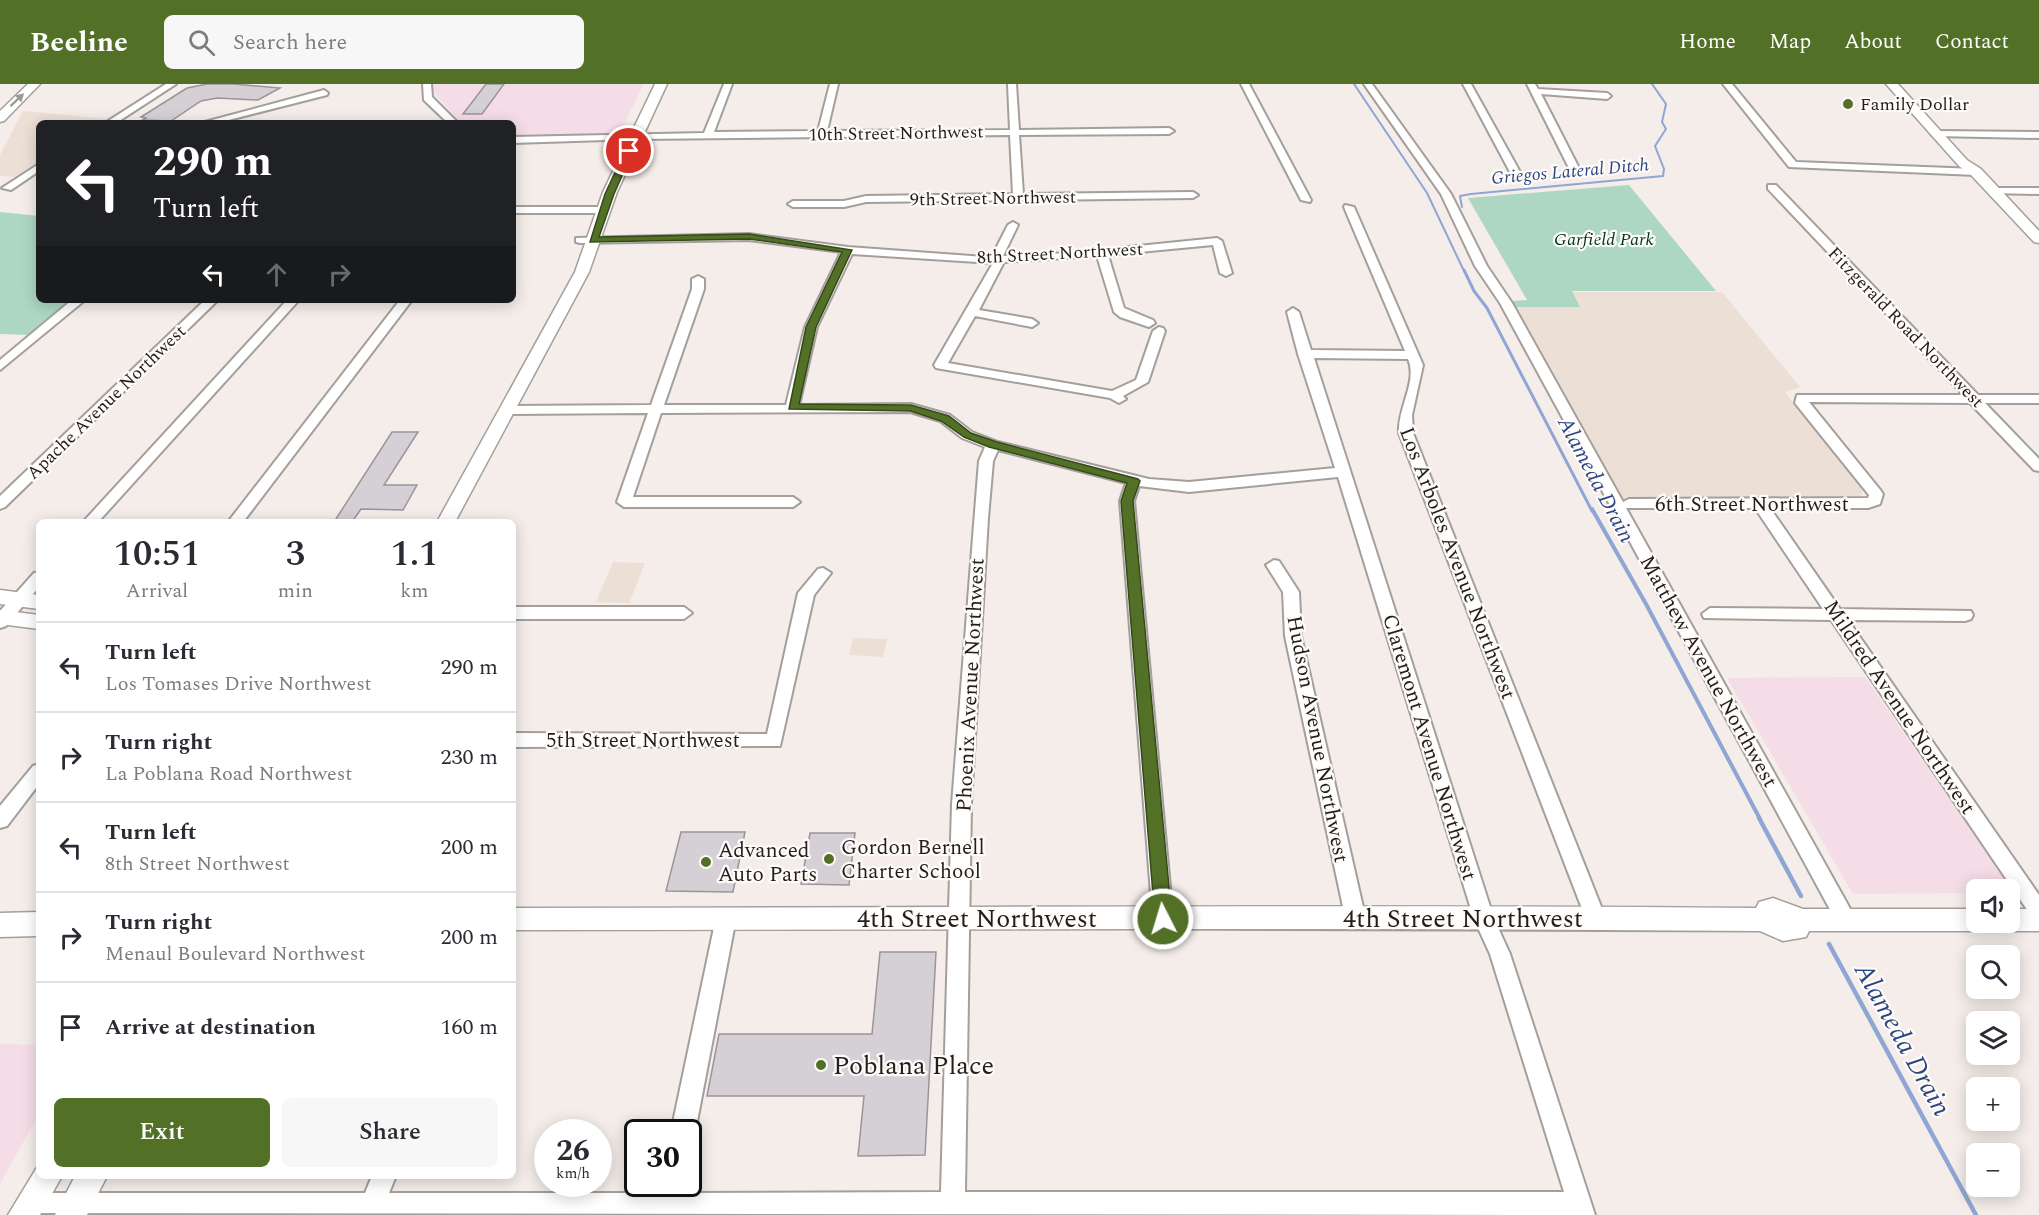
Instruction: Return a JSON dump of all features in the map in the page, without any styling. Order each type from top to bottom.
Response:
[{"type":"main road","points":[[0,118],[34,84]]},
{"type":"main road","points":[[448,519],[582,272],[587,240],[597,210],[650,84]]},
{"type":"main road","points":[[630,136],[661,84]]},
{"type":"main road","points":[[1892,84],[1942,134]]},
{"type":"main road","points":[[1905,84],[1963,164],[1976,172],[2039,239]]},
{"type":"main road","points":[[1,619],[36,622]]},
{"type":"main road","name":"4th Street Northwest","points":[[516,919],[1163,919],[1355,916],[1765,920],[1777,930],[1788,931],[1797,929],[1799,920],[1966,920]]},
{"type":"main road","points":[[2020,920],[2039,920]]},
{"type":"main road","points":[[0,925],[36,924]]},
{"type":"main road","points":[[26,1210],[45,1179]]},
{"type":"main road","points":[[72,1211],[90,1179]]},
{"type":"street","points":[[115,120],[172,84]]},
{"type":"street","points":[[436,84],[427,88],[427,98],[450,120]]},
{"type":"street","points":[[708,135],[728,84]]},
{"type":"street","points":[[822,134],[834,84]]},
{"type":"street","points":[[1012,84],[1018,198]]},
{"type":"street","points":[[1245,84],[1306,200]]},
{"type":"street","name":"Matthew Avenue Northwest","points":[[1368,84],[1446,194],[1481,266],[1506,303],[1846,920]]},
{"type":"street","points":[[1467,84],[1515,172]]},
{"type":"street","points":[[1727,84],[1793,165],[1976,172]]},
{"type":"street","points":[[219,120],[324,93],[313,85],[305,93],[288,102]]},
{"type":"street","points":[[1533,88],[1607,96]]},
{"type":"street","points":[[1533,88],[1577,174]]},
{"type":"street","name":"10th Street Northwest","points":[[516,140],[630,136],[1169,131]]},
{"type":"street","points":[[1942,134],[2039,135]]},
{"type":"street","points":[[7,188],[36,169]]},
{"type":"street","name":"Fitzgerald Road Northwest","points":[[1772,187],[2039,467]]},
{"type":"street","points":[[1995,191],[2039,191]]},
{"type":"street","name":"9th Street Northwest","points":[[793,204],[844,204],[866,199],[1193,195]]},
{"type":"street","name":"Los Arboles Avenue Northwest","points":[[1349,207],[1417,365],[1418,377],[1403,419],[1406,434],[1596,919]]},
{"type":"street","points":[[516,210],[597,210]]},
{"type":"street","points":[[1013,225],[997,254],[999,265],[940,365],[1116,397],[1142,382],[1154,327],[1118,309],[1102,253]]},
{"type":"street","name":"8th Street Northwest","points":[[587,240],[749,237],[848,250],[998,260],[1102,253],[1217,241],[1226,273]]},
{"type":"street","points":[[792,407],[811,327],[848,250]]},
{"type":"street","points":[[698,279],[698,289],[624,502],[793,502]]},
{"type":"street","points":[[0,366],[75,303]]},
{"type":"street","name":"Apache Avenue Northwest","points":[[0,504],[209,303]]},
{"type":"street","points":[[93,519],[289,303]]},
{"type":"street","points":[[237,519],[404,303]]},
{"type":"street","points":[[972,312],[1032,323]]},
{"type":"street","name":"Claremont Avenue Northwest","points":[[1293,312],[1341,472],[1484,919],[1500,954],[1581,1209]]},
{"type":"street","points":[[1304,354],[1412,355]]},
{"type":"street","name":"6th Street Northwest","points":[[1629,504],[1868,503],[1875,501],[1876,494],[1802,404],[1802,398],[1974,399]]},
{"type":"street","points":[[1974,399],[2039,399]]},
{"type":"street","points":[[508,411],[792,407],[911,408],[945,418],[968,435],[993,445],[1134,481],[1189,487],[1341,472]]},
{"type":"street","name":"Phoenix Avenue Northwest","points":[[952,1209],[957,918],[974,590],[986,461],[993,445]]},
{"type":"street","points":[[1134,481],[1127,501],[1163,919]]},
{"type":"street","name":"Mildred Avenue Northwest","points":[[1760,504],[2039,911]]},
{"type":"street","name":"Hudson Avenue Northwest","points":[[1274,565],[1291,592],[1293,636],[1355,916]]},
{"type":"street","name":"5th Street Northwest","points":[[516,740],[774,741],[806,593],[824,573]]},
{"type":"street","points":[[1,619],[36,580]]},
{"type":"street","points":[[516,612],[684,614]]},
{"type":"street","points":[[1710,614],[1965,615]]},
{"type":"street","points":[[0,820],[36,775]]},
{"type":"street","points":[[686,1119],[726,918]]},
{"type":"street","points":[[371,1210],[383,1179]]},
{"type":"street","points":[[26,1210],[371,1210],[669,1201],[952,1209],[1581,1209]]},
{"type":"shaded area","points":[[426,84],[644,84],[621,130],[615,135],[516,135],[516,120],[458,120]]},
{"type":"shaded area","points":[[23,111],[107,119],[36,120],[36,163],[14,177],[0,176],[0,155]]},
{"type":"shaded area","points":[[1569,292],[1722,292],[1800,387],[1785,392],[1863,490],[1860,498],[1623,499],[1515,306],[1578,307]]},
{"type":"shaded area","points":[[613,562],[645,563],[629,603],[596,602]]},
{"type":"shaded area","points":[[853,638],[887,639],[883,657],[849,655]]},
{"type":"shaded area","points":[[1865,677],[2004,879],[1966,879],[1966,893],[1853,894],[1727,678]]},
{"type":"shaded area","points":[[0,1044],[36,1045],[36,1119],[0,1184]]},
{"type":"green space","name":"Garfield Park","points":[[1629,185],[1716,291],[1572,291],[1580,307],[1515,307],[1512,301],[1527,300],[1468,198]]},
{"type":"green space","points":[[0,212],[36,216],[36,303],[65,303],[28,335],[0,334]]},
{"type":"building","points":[[207,84],[280,88],[258,100],[217,98],[201,101],[172,120],[142,120],[146,118],[141,117],[187,88]]},
{"type":"building","points":[[486,84],[504,84],[482,114],[463,114]]},
{"type":"building","points":[[392,432],[418,432],[384,485],[417,485],[403,510],[361,509],[354,519],[336,519]]},
{"type":"building","name":"Advanced Auto Parts","points":[[681,832],[745,832],[733,892],[666,891]]},
{"type":"building","name":"Gordon Bernell Charter School","points":[[810,833],[855,833],[849,885],[801,884]]},
{"type":"building","name":"Poblana Place","points":[[880,952],[936,952],[925,1155],[858,1156],[864,1096],[707,1096],[719,1034],[872,1034]]},
{"type":"waterway","name":"Alameda Drain","points":[[1354,84],[1427,193],[1464,271]]},
{"type":"waterway","name":"Griegos Lateral Ditch","points":[[1462,207],[1460,196],[1471,194],[1663,176],[1664,169],[1655,146],[1666,129],[1662,122],[1666,104],[1652,84]]},
{"type":"waterway","name":"Alameda Drain","points":[[1464,270],[1474,291],[1487,308],[1592,511]]},
{"type":"waterway","name":"Alameda Drain","points":[[1592,509],[1646,604],[1760,819]]},
{"type":"waterway","name":"Alameda Drain","points":[[1759,818],[1801,896]]},
{"type":"waterway","name":"Alameda Drain","points":[[1829,944],[1976,1215]]},
{"type":"place","name":"Family Dollar","points":[[1848,104]]},
{"type":"place","name":"Gordon Bernell Charter School","points":[[829,859]]},
{"type":"place","name":"Advanced Auto Parts","points":[[706,862]]},
{"type":"place","name":"Poblana Place","points":[[821,1065]]},
{"type":"route","points":[[629,151],[609,194],[593,240],[728,236],[848,250],[811,327],[792,407],[911,408],[945,418],[968,435],[993,445],[1134,481],[1127,501],[1163,919]]}]
